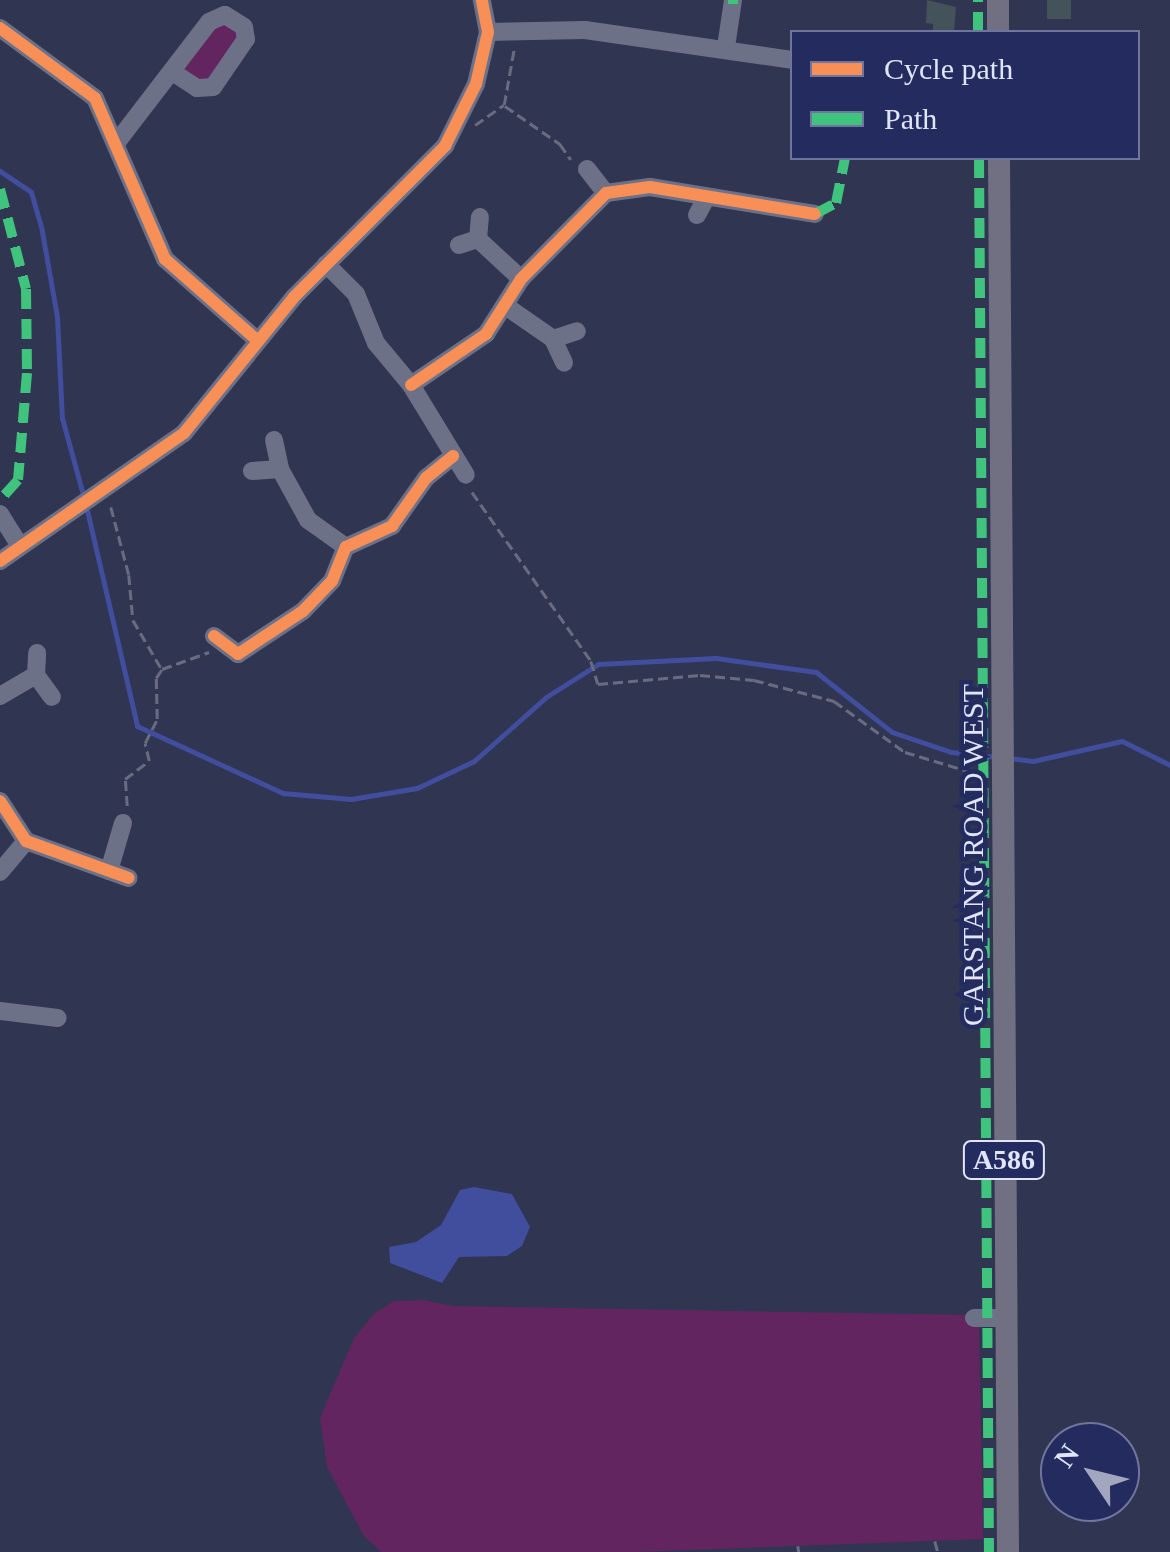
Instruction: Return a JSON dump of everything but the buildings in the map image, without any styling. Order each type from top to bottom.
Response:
[{"type":"main road","points":[[998,0],[998,30]]},
{"type":"main road","name":"GARSTANG ROAD WEST","points":[[998,160],[1008,1552]]},
{"type":"street","points":[[0,561],[184,433],[257,340],[326,264],[444,146],[476,84],[488,32],[482,0]]},
{"type":"street","points":[[726,46],[733,2]]},
{"type":"street","points":[[0,28],[77,80],[95,98],[165,259],[257,340]]},
{"type":"street","points":[[488,32],[516,35],[585,30],[726,46],[790,60]]},
{"type":"street","points":[[117,142],[174,73]]},
{"type":"street","points":[[588,171],[606,193]]},
{"type":"street","points":[[412,385],[486,334],[507,307],[521,278],[606,193],[650,188],[816,214]]},
{"type":"street","points":[[697,215],[706,196]]},
{"type":"street","points":[[478,239],[480,217]]},
{"type":"street","points":[[478,239],[521,278]]},
{"type":"street","points":[[459,244],[478,239]]},
{"type":"street","points":[[326,264],[356,294],[376,343],[412,385],[466,475]]},
{"type":"street","points":[[507,307],[553,339],[564,363]]},
{"type":"street","points":[[553,339],[577,331]]},
{"type":"street","points":[[274,440],[280,469],[308,520],[346,547]]},
{"type":"street","points":[[228,651],[320,595],[346,547],[392,526],[426,478],[454,456]]},
{"type":"street","points":[[252,471],[280,469]]},
{"type":"street","points":[[0,514],[20,546]]},
{"type":"street","points":[[37,653],[36,675],[52,696]]},
{"type":"street","points":[[0,696],[36,675]]},
{"type":"street","points":[[0,801],[26,841],[129,878]]},
{"type":"street","points":[[109,871],[123,823]]},
{"type":"street","points":[[0,872],[26,841]]},
{"type":"street","points":[[0,1011],[58,1018]]},
{"type":"street","points":[[974,1318],[1006,1318]]},
{"type":"path","points":[[474,125],[504,105],[516,35]]},
{"type":"path","points":[[504,105],[588,171]]},
{"type":"path","points":[[466,475],[466,484],[590,661],[596,679],[754,680],[834,701],[906,752],[1002,775]]},
{"type":"path","points":[[91,501],[110,504],[133,620],[162,669]]},
{"type":"path","points":[[123,823],[126,779],[150,761],[145,743],[158,718],[156,678],[162,669],[228,651]]},
{"type":"path","points":[[935,1541],[938,1552]]},
{"type":"path","points":[[798,1546],[799,1552]]},
{"type":"shaded area","points":[[209,22],[244,27],[213,87],[174,73]]},
{"type":"shaded area","points":[[423,1300],[453,1306],[970,1315],[979,1324],[983,1539],[635,1552],[381,1552],[364,1536],[327,1467],[320,1418],[354,1338],[374,1314],[394,1301]]},
{"type":"water","points":[[474,1187],[512,1194],[530,1227],[522,1246],[507,1256],[459,1257],[442,1283],[390,1263],[389,1247],[416,1242],[441,1225],[460,1190]]},
{"type":"waterway","points":[[0,171],[31,192],[41,226],[57,317],[62,418],[83,495]]},
{"type":"waterway","points":[[86,506],[137,726],[283,793],[351,799],[417,788],[474,761],[546,697],[598,664],[716,658],[816,672],[892,732],[951,752],[998,757]]},
{"type":"waterway","points":[[1009,758],[1033,761],[1122,741],[1170,765]]},
{"type":"marked path","points":[[978,0],[978,30]]},
{"type":"marked path","points":[[815,214],[836,203],[845,160]]},
{"type":"marked path","points":[[979,160],[989,1552]]},
{"type":"marked path","points":[[0,189],[26,289],[27,373],[18,480],[0,500]]},
{"type":"cycle path","points":[[0,561],[184,433],[294,297],[445,146],[476,84],[488,32],[482,0]]},
{"type":"cycle path","points":[[0,28],[95,98],[165,259],[257,340]]},
{"type":"cycle path","points":[[411,385],[486,334],[521,279],[606,193],[650,187],[815,214]]},
{"type":"cycle path","points":[[214,636],[238,654],[303,611],[332,581],[346,547],[392,526],[426,478],[453,456]]},
{"type":"cycle path","points":[[0,801],[26,841],[129,878]]}]
